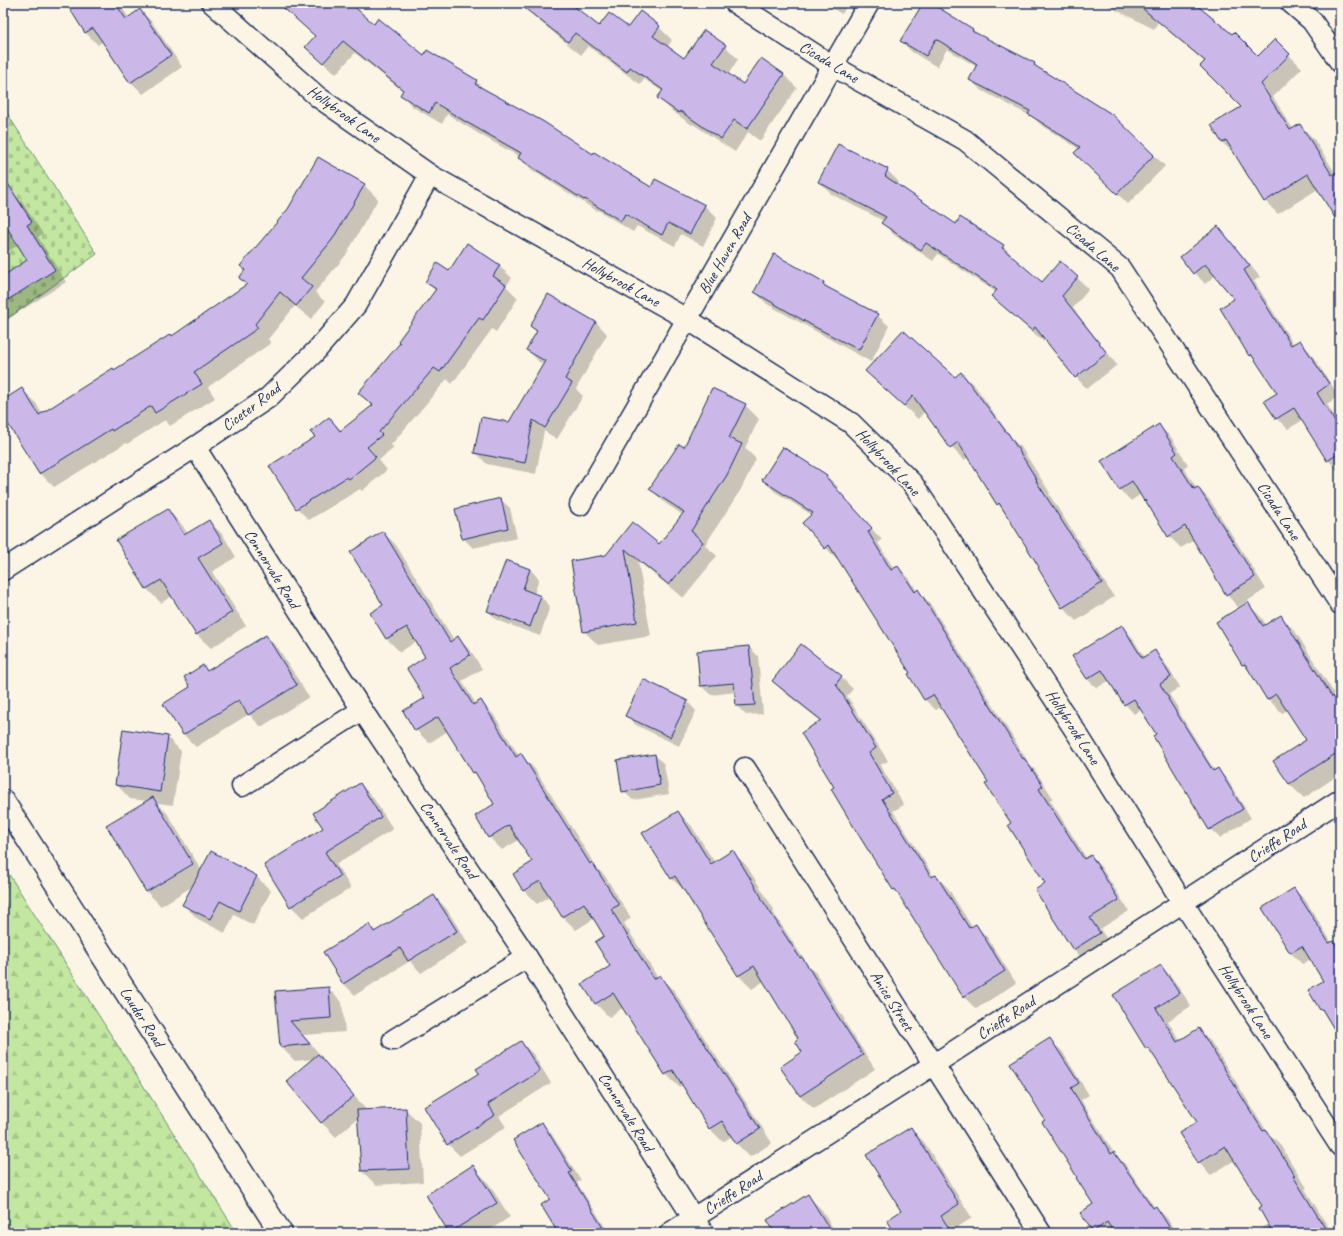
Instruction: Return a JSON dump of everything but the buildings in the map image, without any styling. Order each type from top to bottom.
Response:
[{"type":"main road","name":"Lauder Road","points":[[3,800],[281,1233]]},
{"type":"street","name":"Hollybrook Lane","points":[[212,3],[318,97],[430,175],[687,319],[851,424],[912,484],[1078,735],[1183,902],[1340,1146]]},
{"type":"street","name":"Cicada Lane","points":[[735,3],[833,66],[965,140],[1120,268],[1340,604]]},
{"type":"street","name":"Blue Haven Road","points":[[580,505],[869,3]]},
{"type":"street","points":[[1291,3],[1312,21],[1340,62]]},
{"type":"street","name":"Ciceter Road","points":[[3,570],[195,447],[268,398],[315,352],[356,305],[430,175]]},
{"type":"street","name":"Connorvale Road","points":[[195,447],[362,710],[527,957],[698,1225]]},
{"type":"street","points":[[242,786],[362,710]]},
{"type":"street","name":"Anice Street","points":[[745,768],[1041,1233]]},
{"type":"street","name":"Crieffe Road","points":[[670,1233],[698,1225],[933,1065],[1340,800]]},
{"type":"street","points":[[393,1040],[527,957]]},
{"type":"green space","points":[[3,107],[97,254],[3,322]]},
{"type":"green space","points":[[3,865],[237,1233],[3,1233]]}]
